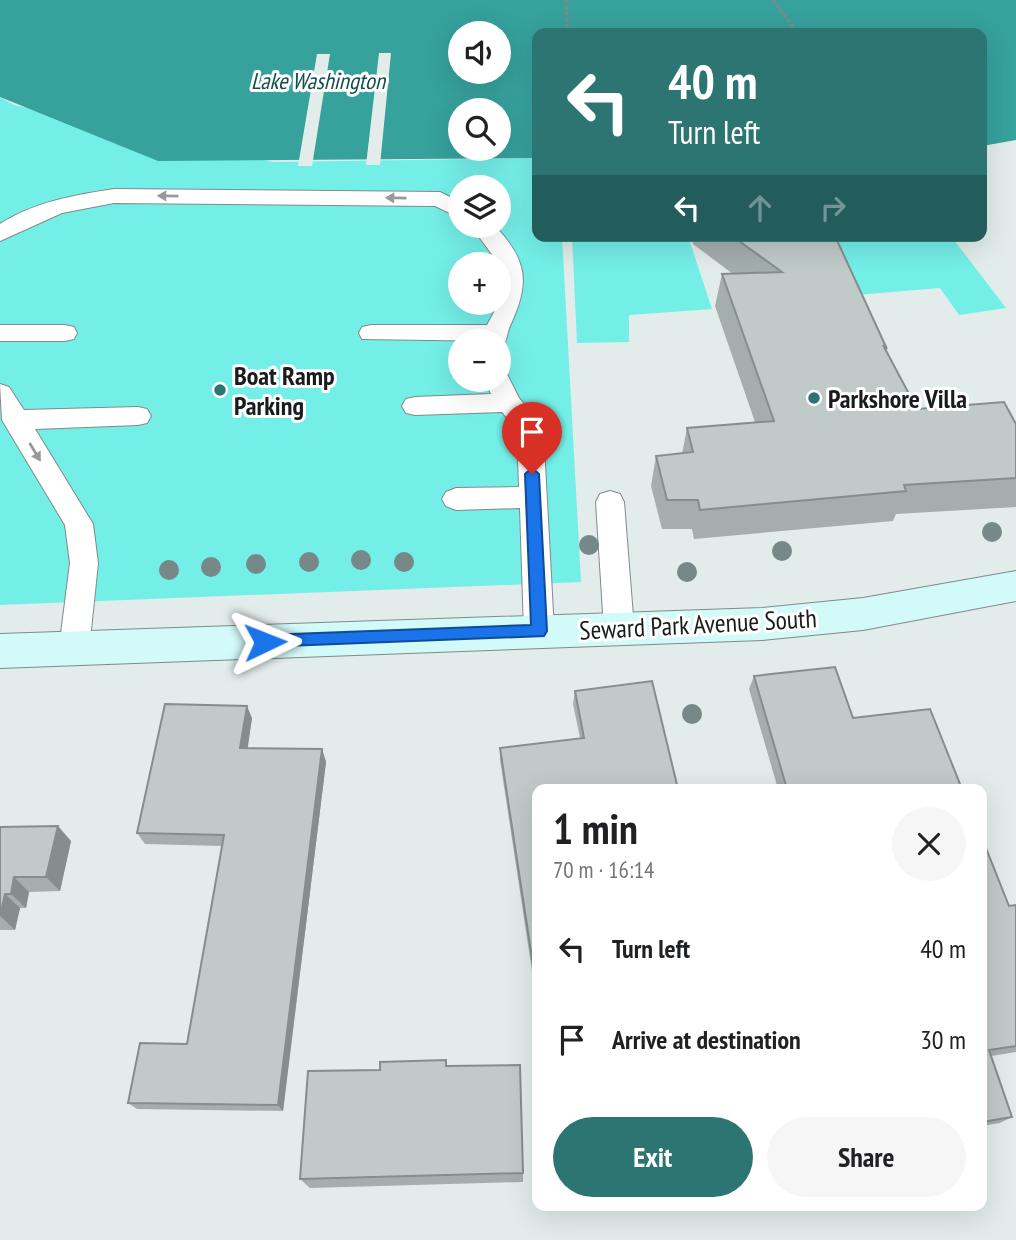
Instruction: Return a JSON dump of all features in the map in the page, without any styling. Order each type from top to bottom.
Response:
[{"type":"street","name":"Seward Park Avenue South","points":[[0,651],[762,624],[863,614],[1016,586]]},
{"type":"lane","points":[[0,234],[46,210],[79,200],[114,196],[440,198],[448,203]]},
{"type":"lane","points":[[494,238],[502,246],[513,274],[510,304],[498,329]]},
{"type":"lane","points":[[0,333],[65,333]]},
{"type":"lane","points":[[371,333],[448,336]]},
{"type":"lane","points":[[415,406],[497,392]]},
{"type":"lane","points":[[504,392],[530,427],[539,631]]},
{"type":"lane","points":[[0,393],[79,524],[83,563],[74,649]]},
{"type":"lane","points":[[15,420],[138,416]]},
{"type":"lane","points":[[457,499],[533,497]]},
{"type":"lane","points":[[610,502],[620,629]]},
{"type":"path","points":[[566,0],[567,28]]},
{"type":"path","points":[[773,0],[794,28]]},
{"type":"shaded area","points":[[0,97],[14,105],[273,162],[511,161],[511,158],[532,158],[532,242],[562,242],[581,582],[0,605]]},
{"type":"shaded area","points":[[572,242],[690,242],[712,309],[629,315],[629,342],[577,343]]},
{"type":"shaded area","points":[[821,242],[956,242],[1006,308],[959,315],[940,288],[844,296]]},
{"type":"water","name":"Lake Washington","points":[[0,0],[1016,0],[1016,140],[987,145],[987,28],[532,28],[532,158],[511,158],[511,98],[448,98],[448,159],[158,161],[0,97]]},
{"type":"pier","points":[[379,53],[391,53],[380,165],[366,165]]},
{"type":"pier","points":[[317,54],[330,54],[312,166],[298,166]]},
{"type":"building","name":"Parkshore Villa","points":[[740,242],[838,242],[887,349],[883,345],[917,409],[1004,402],[1016,424],[1016,478],[904,485],[906,491],[700,510],[698,500],[667,500],[656,456],[693,452],[687,428],[774,421],[722,274],[782,272]]},
{"type":"building","points":[[835,667],[853,718],[930,709],[960,784],[786,784],[754,676]]},
{"type":"building","points":[[652,681],[677,784],[532,784],[532,958],[500,748],[584,738],[575,691]]},
{"type":"building","points":[[165,704],[247,706],[240,748],[322,749],[278,1105],[128,1103],[140,1043],[187,1044],[224,835],[137,833]]},
{"type":"building","points":[[58,826],[46,877],[14,877],[11,894],[5,894],[0,916],[0,827]]},
{"type":"building","points":[[987,851],[1009,906],[1016,905],[1016,1046],[989,1050],[1012,1117],[987,1121]]},
{"type":"building","points":[[446,1060],[446,1066],[520,1065],[523,1173],[300,1179],[308,1071],[380,1070],[380,1062]]},
{"type":"place","name":"Boat Ramp Parking","points":[[220,390]]},
{"type":"place","name":"Parkshore Villa","points":[[814,398]]},
{"type":"route","points":[[265,642],[539,631],[532,474]]}]
